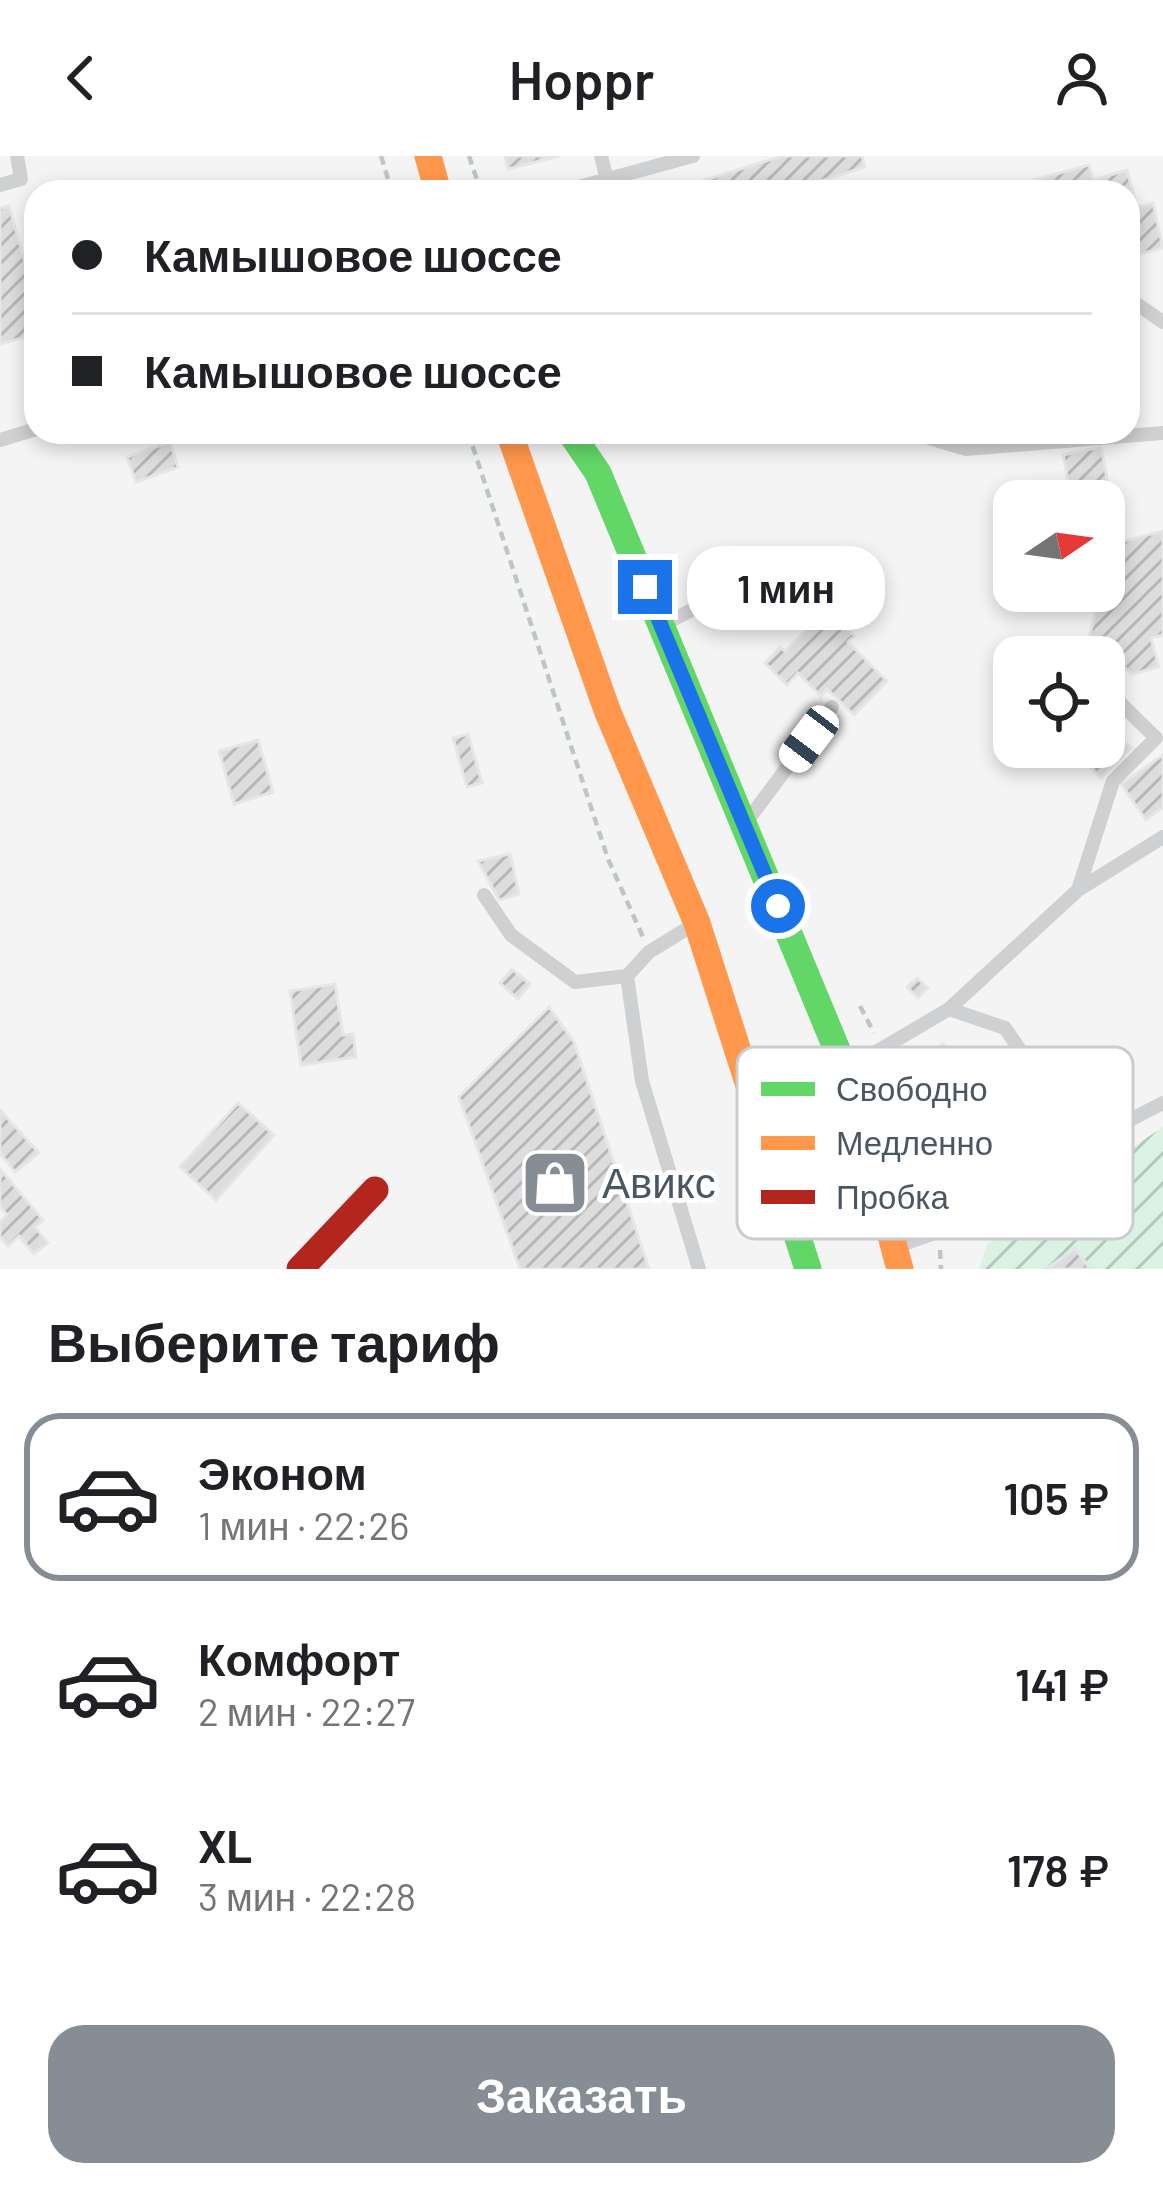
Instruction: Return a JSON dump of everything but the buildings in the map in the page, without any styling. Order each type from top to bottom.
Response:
[{"type":"main road","points":[[513,444],[607,710],[698,923],[737,1047]]},
{"type":"main road","points":[[585,444],[837,1047]]},
{"type":"main road","points":[[300,1269],[375,1190]]},
{"type":"main road","points":[[798,1239],[808,1269]]},
{"type":"lane","points":[[0,185],[21,179],[17,156]]},
{"type":"lane","points":[[601,156],[607,180],[693,156]]},
{"type":"lane","points":[[949,444],[966,449],[1028,444]]},
{"type":"lane","points":[[661,625],[727,592]]},
{"type":"lane","points":[[744,825],[832,707]]},
{"type":"lane","points":[[1078,890],[1113,782],[1156,738],[1125,708]]},
{"type":"lane","points":[[884,1047],[949,1010],[1078,890],[1163,837]]},
{"type":"lane","points":[[484,895],[511,935],[574,982],[627,976],[649,952],[698,923]]},
{"type":"lane","points":[[627,976],[642,1081],[699,1269]]},
{"type":"lane","points":[[949,1010],[1005,1028],[1018,1047]]},
{"type":"lane","points":[[1133,1118],[1163,1103]]},
{"type":"lane","points":[[897,1258],[927,1239]]},
{"type":"path","points":[[472,444],[608,859],[649,952]]},
{"type":"green space","points":[[1163,1127],[1163,1269],[979,1269],[987,1244],[995,1239],[1133,1239],[1133,1147]]},
{"type":"traffic: fast","points":[[578,444],[598,473],[836,1047]]},
{"type":"traffic: fast","points":[[798,1239],[808,1269]]},
{"type":"traffic: slow","points":[[428,156],[435,180]]},
{"type":"traffic: slow","points":[[513,444],[607,710],[697,923],[737,1048]]},
{"type":"traffic: slow","points":[[892,1239],[900,1269]]},
{"type":"traffic: jam","points":[[300,1269],[375,1190]]},
{"type":"place","name":"Авикс","points":[[555,1183]]},
{"type":"route","points":[[645,587],[778,906]]}]
